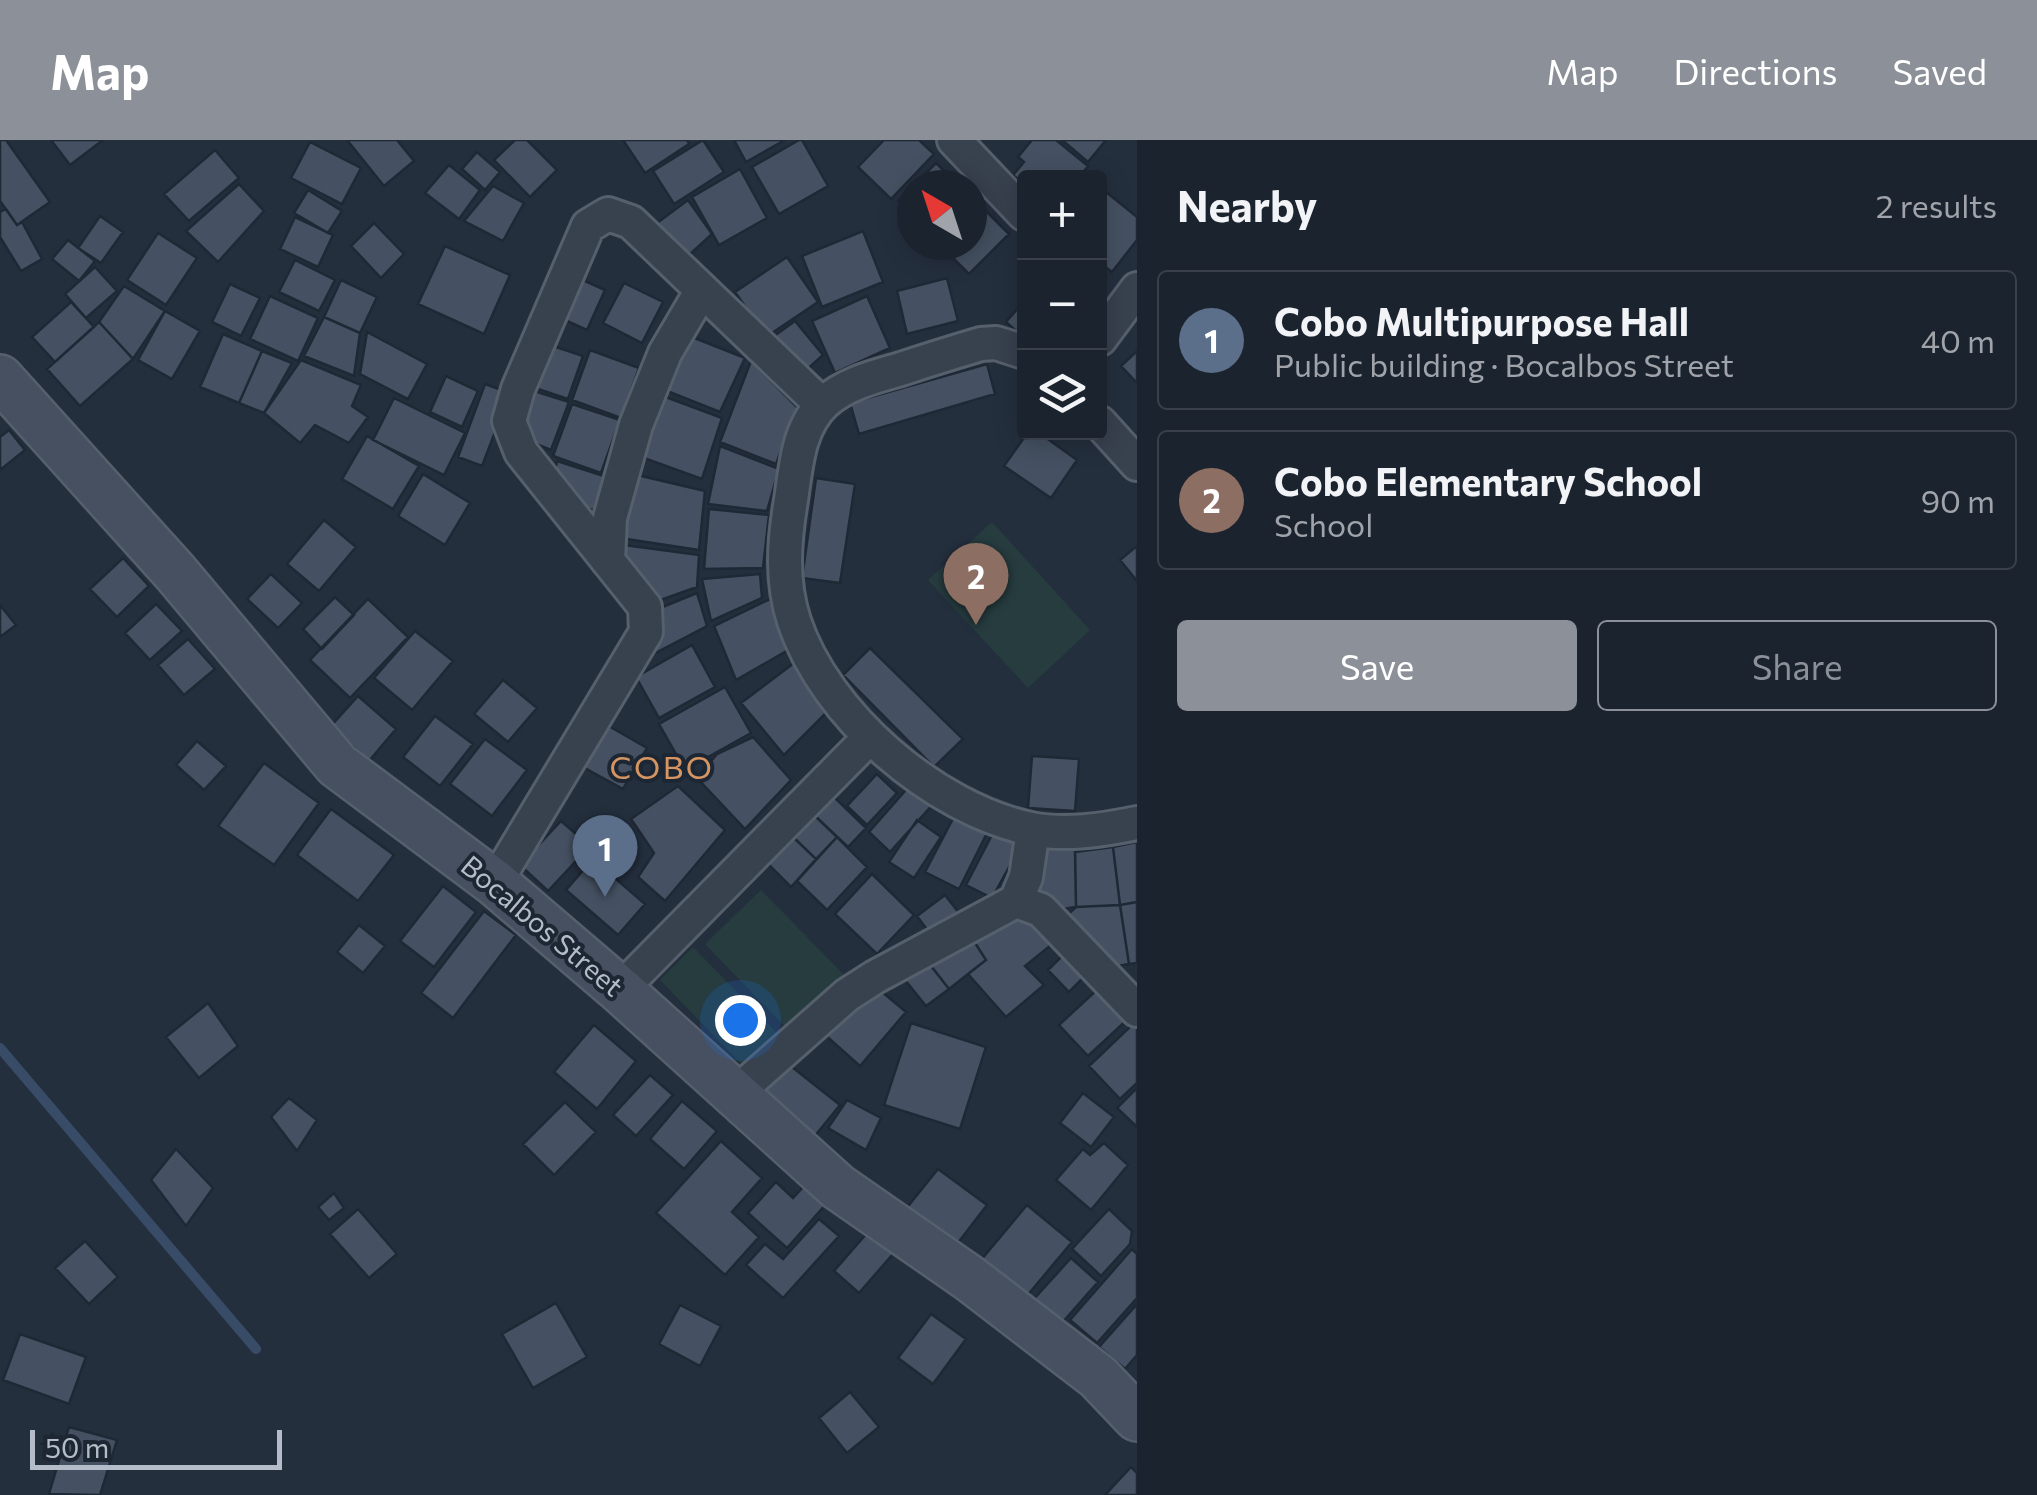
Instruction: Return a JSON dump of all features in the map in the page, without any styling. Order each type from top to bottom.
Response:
[{"type":"street","points":[[964,144],[1017,206]]},
{"type":"street","points":[[495,884],[646,632],[646,607],[521,452],[509,422],[518,388],[588,226],[608,214],[631,222],[822,405]]},
{"type":"street","points":[[608,561],[610,518],[636,425],[665,353],[702,290]]},
{"type":"street","points":[[1018,350],[996,343],[981,344],[854,383],[822,405],[804,432],[787,524],[784,573],[793,620],[809,658],[870,737],[947,795],[987,816],[1034,830],[1065,832],[1137,823]]},
{"type":"street","name":"Bocalbos Street","points":[[0,378],[175,572],[337,764],[495,884],[620,990],[838,1187],[998,1300],[1098,1377],[1137,1418]]},
{"type":"street","points":[[1107,430],[1137,464]]},
{"type":"street","points":[[620,990],[870,737]]},
{"type":"street","points":[[1016,901],[1026,877],[1034,830]]},
{"type":"street","points":[[735,1094],[848,995],[1016,901],[1041,910],[1123,979],[1137,1010]]},
{"type":"green space","points":[[992,522],[1090,630],[1028,688],[928,580]]},
{"type":"green space","points":[[761,890],[849,980],[793,1035],[705,944]]},
{"type":"green space","points":[[693,947],[780,1036],[746,1069],[660,980]]},
{"type":"building","points":[[0,140],[6,140],[50,202],[17,225],[0,201]]},
{"type":"building","points":[[51,140],[103,140],[70,165]]},
{"type":"building","points":[[347,140],[397,140],[414,161],[384,186]]},
{"type":"building","points":[[515,140],[527,140],[557,170],[530,197],[494,160]]},
{"type":"building","points":[[623,140],[687,140],[689,144],[645,173]]},
{"type":"building","points":[[703,140],[724,172],[674,204],[653,171]]},
{"type":"building","points":[[734,140],[785,140],[746,162]]},
{"type":"building","points":[[799,140],[828,186],[779,214],[752,167]]},
{"type":"building","points":[[884,140],[919,140],[934,154],[919,170],[897,170],[897,193],[891,199],[858,167]]},
{"type":"building","points":[[1032,140],[1056,140],[1088,166],[1085,170],[1017,170],[1024,162],[1018,157]]},
{"type":"building","points":[[1062,140],[1106,140],[1088,162]]},
{"type":"building","points":[[310,142],[361,168],[342,204],[291,178]]},
{"type":"building","points":[[215,150],[239,178],[189,221],[164,194]]},
{"type":"building","points":[[477,152],[500,172],[485,190],[462,169]]},
{"type":"building","points":[[449,165],[480,190],[459,219],[425,193]]},
{"type":"building","points":[[740,169],[767,218],[719,245],[692,197]]},
{"type":"building","points":[[239,184],[264,211],[218,262],[186,231]]},
{"type":"building","points":[[493,186],[524,203],[503,241],[464,221]]},
{"type":"building","points":[[308,190],[342,211],[328,233],[294,213]]},
{"type":"building","points":[[1107,193],[1137,217],[1137,240],[1112,272],[1107,268]]},
{"type":"building","points":[[688,200],[712,234],[688,256],[657,223]]},
{"type":"building","points":[[6,209],[17,225],[22,222],[42,259],[21,271],[0,237],[0,212]]},
{"type":"building","points":[[987,212],[1009,234],[987,256]]},
{"type":"building","points":[[100,216],[123,232],[101,263],[78,248]]},
{"type":"building","points":[[295,217],[333,235],[318,267],[280,249]]},
{"type":"building","points":[[374,223],[404,254],[381,278],[351,246]]},
{"type":"building","points":[[863,231],[883,282],[822,307],[802,256]]},
{"type":"building","points":[[158,233],[197,258],[166,305],[127,280]]},
{"type":"building","points":[[68,240],[95,261],[79,281],[52,259]]},
{"type":"building","points":[[445,246],[510,275],[484,334],[418,304]]},
{"type":"building","points":[[787,257],[818,302],[766,337],[735,292]]},
{"type":"building","points":[[295,260],[335,280],[319,311],[279,292]]},
{"type":"building","points":[[955,260],[983,260],[969,274]]},
{"type":"building","points":[[95,267],[117,291],[86,318],[65,294]]},
{"type":"building","points":[[574,276],[605,290],[587,330],[556,316]]},
{"type":"building","points":[[947,278],[958,321],[907,334],[897,291]]},
{"type":"building","points":[[341,280],[377,297],[360,333],[324,317]]},
{"type":"building","points":[[624,283],[663,302],[642,343],[603,323]]},
{"type":"building","points":[[230,284],[260,298],[241,336],[212,322]]},
{"type":"building","points":[[124,286],[165,311],[133,359],[99,322]]},
{"type":"building","points":[[270,296],[318,318],[298,361],[250,339]]},
{"type":"building","points":[[867,296],[890,348],[835,373],[812,321]]},
{"type":"building","points":[[71,302],[94,327],[55,362],[32,337]]},
{"type":"building","points":[[1017,309],[1017,332],[1006,322]]},
{"type":"building","points":[[165,311],[200,331],[172,379],[138,360]]},
{"type":"building","points":[[324,317],[360,333],[354,376],[304,356]]},
{"type":"building","points":[[795,321],[823,355],[802,374],[770,339]]},
{"type":"building","points":[[99,322],[133,359],[80,406],[47,369]]},
{"type":"building","points":[[367,332],[427,364],[408,399],[360,374]]},
{"type":"building","points":[[223,334],[262,351],[239,403],[200,387]]},
{"type":"building","points":[[687,335],[745,358],[720,412],[662,389]]},
{"type":"building","points":[[547,344],[583,356],[568,399],[532,387]]},
{"type":"building","points":[[590,350],[639,368],[621,418],[572,400]]},
{"type":"building","points":[[262,351],[292,363],[264,413],[239,403]]},
{"type":"building","points":[[1137,351],[1137,383],[1121,366]]},
{"type":"building","points":[[301,360],[361,385],[352,406],[368,417],[349,443],[315,425],[300,443],[264,413]]},
{"type":"building","points":[[751,361],[798,408],[776,464],[720,442]]},
{"type":"building","points":[[987,364],[995,394],[859,434],[850,403]]},
{"type":"building","points":[[446,376],[478,391],[462,427],[430,412]]},
{"type":"building","points":[[485,384],[510,393],[482,466],[458,457]]},
{"type":"building","points":[[531,390],[569,402],[551,450],[524,439],[520,422]]},
{"type":"building","points":[[663,396],[722,418],[702,479],[641,457]]},
{"type":"building","points":[[394,398],[465,433],[444,475],[373,440]]},
{"type":"building","points":[[572,404],[620,420],[601,473],[553,456]]},
{"type":"building","points":[[9,430],[25,450],[0,470],[0,437]]},
{"type":"building","points":[[367,436],[419,466],[393,509],[342,479]]},
{"type":"building","points":[[1022,440],[1049,440],[1077,460],[1051,498],[1004,466]]},
{"type":"building","points":[[720,446],[779,469],[767,511],[708,504]]},
{"type":"building","points":[[557,461],[607,477],[598,511],[580,507],[555,471]]},
{"type":"building","points":[[423,474],[470,503],[445,545],[398,516]]},
{"type":"building","points":[[637,475],[705,491],[699,550],[620,538]]},
{"type":"building","points":[[816,478],[855,484],[840,583],[802,578]]},
{"type":"building","points":[[709,509],[769,515],[763,568],[704,569]]},
{"type":"building","points":[[324,520],[356,547],[319,591],[287,564]]},
{"type":"building","points":[[624,545],[699,555],[697,587],[655,602],[619,555]]},
{"type":"building","points":[[1137,546],[1137,581],[1120,560]]},
{"type":"building","points":[[123,558],[149,586],[117,617],[90,589]]},
{"type":"building","points":[[271,574],[302,603],[278,628],[247,599]]},
{"type":"building","points":[[760,574],[762,598],[711,621],[702,579]]},
{"type":"building","points":[[697,593],[707,626],[642,660],[660,608]]},
{"type":"building","points":[[335,597],[354,615],[322,649],[303,629]]},
{"type":"building","points":[[368,599],[408,637],[350,698],[310,660]]},
{"type":"building","points":[[770,599],[790,649],[736,680],[714,626]]},
{"type":"building","points":[[156,604],[182,631],[150,660],[125,633]]},
{"type":"building","points":[[0,605],[16,625],[0,637]]},
{"type":"building","points":[[415,631],[453,661],[412,710],[374,678]]},
{"type":"building","points":[[188,639],[215,669],[184,695],[158,665]]},
{"type":"building","points":[[692,645],[715,687],[659,718],[636,677]]},
{"type":"building","points":[[870,648],[963,739],[934,767],[843,675]]},
{"type":"building","points":[[794,663],[831,708],[784,755],[741,703]]},
{"type":"building","points":[[503,680],[537,708],[508,742],[474,714]]},
{"type":"building","points":[[725,687],[751,733],[685,770],[659,724]]},
{"type":"building","points":[[358,696],[396,729],[369,761],[330,727]]},
{"type":"building","points":[[435,716],[473,744],[440,786],[403,757]]},
{"type":"building","points":[[607,725],[647,748],[623,789],[583,767]]},
{"type":"building","points":[[753,737],[791,780],[745,829],[697,778],[717,754]]},
{"type":"building","points":[[485,739],[527,770],[492,816],[450,784]]},
{"type":"building","points":[[197,741],[226,766],[204,790],[176,765]]},
{"type":"building","points":[[1032,756],[1079,759],[1075,811],[1028,808]]},
{"type":"building","points":[[264,763],[319,803],[274,865],[218,826]]},
{"type":"building","points":[[877,774],[897,793],[867,825],[847,806]]},
{"type":"building","points":[[912,783],[934,803],[890,852],[869,832]]},
{"type":"building","points":[[678,786],[725,830],[665,901],[638,877],[654,853],[631,819]]},
{"type":"building","points":[[832,795],[866,828],[848,847],[813,814]]},
{"type":"building","points":[[331,809],[394,855],[358,901],[297,855]]},
{"type":"building","points":[[957,811],[990,827],[959,889],[925,872]]},
{"type":"building","points":[[813,814],[837,837],[816,859],[792,836]]},
{"type":"building","points":[[917,820],[941,837],[914,878],[889,862]]},
{"type":"building","points":[[561,821],[590,846],[548,891],[520,865]]},
{"type":"building","points":[[994,831],[1021,845],[992,898],[966,885]]},
{"type":"building","points":[[792,836],[816,859],[791,887],[767,863]]},
{"type":"building","points":[[837,837],[867,867],[827,910],[797,881]]},
{"type":"building","points":[[1039,840],[1075,841],[1076,907],[1056,910],[1033,886]]},
{"type":"building","points":[[1137,842],[1137,902],[1120,905],[1113,847]]},
{"type":"building","points":[[1113,847],[1120,905],[1076,907],[1075,852]]},
{"type":"building","points":[[593,859],[645,904],[618,935],[566,890]]},
{"type":"building","points":[[872,874],[914,915],[877,954],[835,914]]},
{"type":"building","points":[[443,886],[476,912],[434,967],[400,941]]},
{"type":"building","points":[[945,895],[963,918],[934,939],[917,916]]},
{"type":"building","points":[[1137,902],[1137,963],[1129,964],[1120,905]]},
{"type":"building","points":[[1120,905],[1129,964],[1112,967],[1064,918],[1076,907]]},
{"type":"building","points":[[484,911],[516,935],[453,1018],[421,993]]},
{"type":"building","points":[[1019,911],[1056,941],[1025,966],[1044,985],[1006,1017],[968,974],[986,960],[970,935]]},
{"type":"building","points":[[359,925],[385,946],[363,973],[337,952]]},
{"type":"building","points":[[970,935],[986,960],[949,989],[928,962]]},
{"type":"building","points":[[1065,953],[1086,975],[1069,992],[1048,970]]},
{"type":"building","points":[[928,962],[949,989],[926,1006],[901,975]]},
{"type":"building","points":[[875,986],[906,1012],[860,1066],[824,1034]]},
{"type":"building","points":[[1100,987],[1129,1018],[1088,1056],[1059,1025]]},
{"type":"building","points":[[208,1003],[238,1046],[199,1078],[166,1037]]},
{"type":"building","points":[[911,1023],[986,1047],[960,1129],[884,1105]]},
{"type":"building","points":[[1134,1023],[1137,1083],[1120,1099],[1089,1066]]},
{"type":"building","points":[[594,1025],[636,1061],[597,1109],[554,1072]]},
{"type":"building","points":[[787,1063],[840,1105],[814,1137],[762,1095]]},
{"type":"building","points":[[650,1075],[673,1095],[636,1136],[613,1115]]},
{"type":"building","points":[[1137,1088],[1137,1127],[1117,1108]]},
{"type":"building","points":[[1083,1093],[1114,1117],[1091,1147],[1060,1123]]},
{"type":"building","points":[[289,1098],[317,1120],[297,1151],[271,1117]]},
{"type":"building","points":[[847,1100],[881,1118],[866,1150],[828,1128]]},
{"type":"building","points":[[682,1101],[717,1131],[684,1169],[650,1139]]},
{"type":"building","points":[[565,1102],[596,1132],[554,1175],[523,1144]]},
{"type":"building","points":[[721,1141],[762,1178],[732,1212],[759,1237],[725,1275],[656,1213]]},
{"type":"building","points":[[1104,1143],[1128,1165],[1091,1210],[1056,1180],[1083,1149],[1090,1155]]},
{"type":"building","points":[[176,1149],[213,1188],[186,1226],[151,1180]]},
{"type":"building","points":[[938,1169],[987,1205],[954,1248],[905,1210]]},
{"type":"building","points":[[776,1182],[793,1198],[806,1184],[827,1203],[787,1248],[748,1213]]},
{"type":"building","points":[[334,1193],[344,1208],[329,1220],[318,1207]]},
{"type":"building","points":[[1027,1205],[1072,1242],[1026,1297],[981,1260]]},
{"type":"building","points":[[358,1209],[397,1254],[369,1278],[330,1234]]},
{"type":"building","points":[[1109,1209],[1132,1231],[1130,1244],[1101,1276],[1072,1249]]},
{"type":"building","points":[[819,1219],[839,1236],[783,1298],[746,1265],[765,1244],[783,1259]]},
{"type":"building","points":[[868,1232],[893,1254],[859,1293],[834,1271]]},
{"type":"building","points":[[85,1241],[118,1277],[89,1304],[55,1268]]},
{"type":"building","points":[[1132,1249],[1137,1254],[1137,1298],[1097,1343],[1070,1320]]},
{"type":"building","points":[[1071,1258],[1098,1282],[1061,1324],[1033,1300]]},
{"type":"building","points":[[556,1303],[587,1357],[533,1388],[502,1334]]},
{"type":"building","points":[[1137,1304],[1137,1355],[1125,1369],[1099,1347]]},
{"type":"building","points":[[680,1305],[721,1326],[700,1366],[659,1344]]},
{"type":"building","points":[[931,1314],[966,1339],[933,1384],[898,1358]]},
{"type":"building","points":[[20,1334],[86,1357],[69,1404],[3,1380]]},
{"type":"building","points":[[850,1392],[879,1427],[847,1453],[819,1418]]},
{"type":"building","points":[[69,1427],[117,1440],[100,1495],[49,1494]]},
{"type":"building","points":[[1131,1467],[1137,1473],[1137,1495],[1105,1495]]},
{"type":"waterway","points":[[0,1048],[256,1349]]},
{"type":"place","name":"Cobo Elementary School","points":[[976,625]]},
{"type":"place","name":"Cobo Multipurpose Hall","points":[[605,897]]},
{"type":"district","name":"COBO","points":[[662,768]]}]
